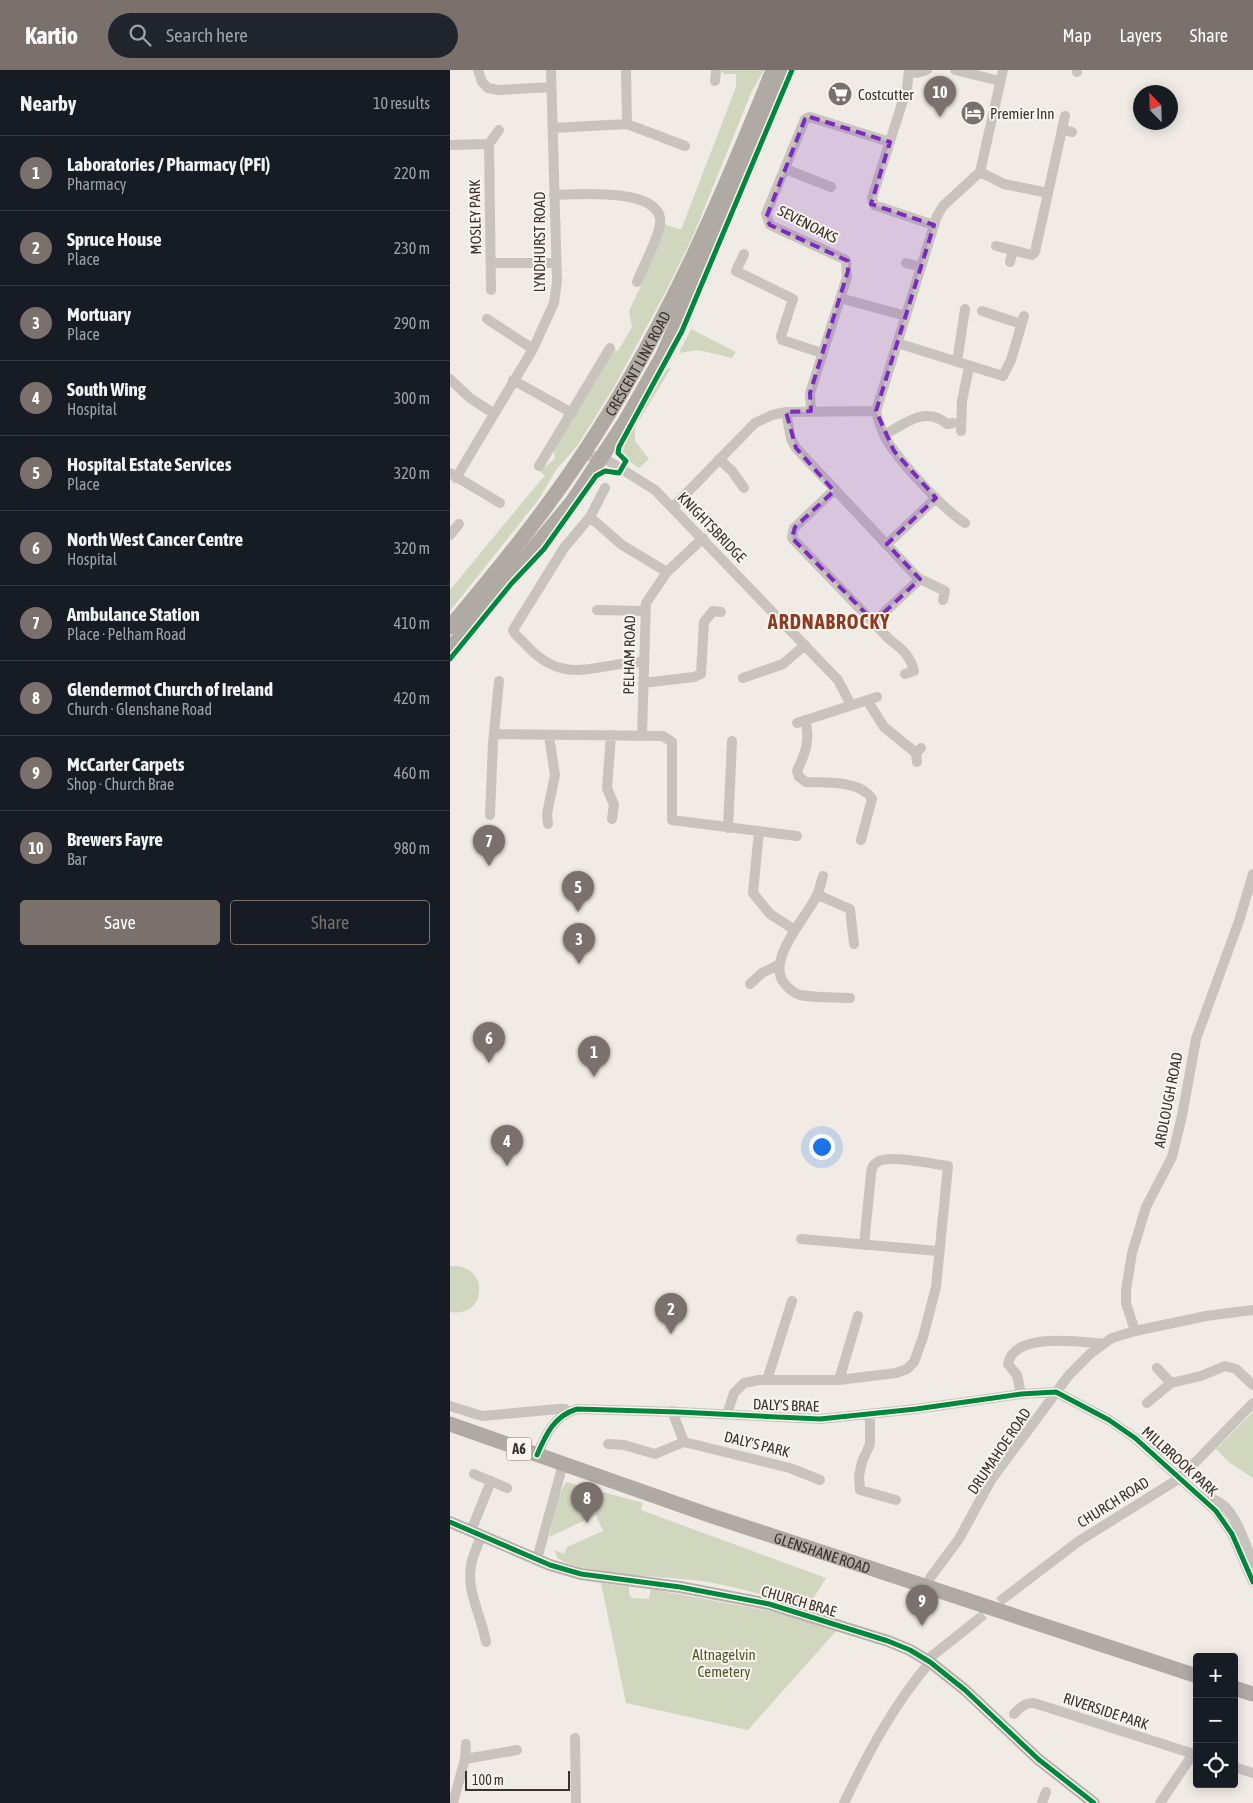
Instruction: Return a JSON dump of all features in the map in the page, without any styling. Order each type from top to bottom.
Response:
[{"type":"highway","name":"CRESCENT LINK ROAD","points":[[450,626],[537,520],[581,456],[668,308],[703,234],[773,70]]},
{"type":"highway","name":"CRESCENT LINK ROAD","points":[[450,649],[572,502],[616,438],[663,355],[786,70]]},
{"type":"highway","name":"GLENSHANE ROAD","points":[[450,1424],[927,1587],[1193,1675]]},
{"type":"highway","points":[[1238,1689],[1253,1694]]},
{"type":"main road","name":"CHURCH BRAE","points":[[450,1522],[537,1559],[581,1574],[680,1587],[769,1604],[888,1641],[928,1661],[979,1701],[1038,1759],[1094,1803]]},
{"type":"street","points":[[478,70],[482,82],[492,89],[551,87]]},
{"type":"street","name":"LYNDHURST ROAD","points":[[453,475],[533,349],[554,303],[557,281],[551,70]]},
{"type":"street","points":[[626,70],[627,124]]},
{"type":"street","points":[[716,70],[716,81]]},
{"type":"street","points":[[955,70],[1000,81]]},
{"type":"street","points":[[965,523],[952,515],[894,451],[884,435],[876,411],[934,225],[943,206],[980,172],[1003,70]]},
{"type":"street","points":[[916,71],[907,88],[873,193],[874,205],[934,225]]},
{"type":"street","points":[[996,246],[1032,255],[1035,252],[1048,193],[1067,131],[1065,116]]},
{"type":"street","name":"SEVENOAKS","points":[[811,412],[810,393],[847,277],[846,260],[770,225],[766,218],[805,119],[810,117],[890,142]]},
{"type":"street","points":[[553,128],[627,124],[685,146]]},
{"type":"street","points":[[450,145],[489,144],[499,130]]},
{"type":"street","name":"MOSLEY PARK","points":[[489,144],[491,290]]},
{"type":"street","points":[[785,169],[831,187]]},
{"type":"street","points":[[980,172],[1004,184],[1048,193]]},
{"type":"street","points":[[554,195],[617,195],[650,204],[658,212],[660,224],[637,282]]},
{"type":"street","points":[[1010,262],[1013,251]]},
{"type":"street","points":[[744,254],[736,271],[793,299],[781,336],[782,340],[822,353]]},
{"type":"street","points":[[491,263],[556,262]]},
{"type":"street","points":[[906,263],[922,265]]},
{"type":"street","points":[[840,298],[906,316]]},
{"type":"street","points":[[957,362],[965,309]]},
{"type":"street","points":[[897,343],[969,367],[1003,376],[1009,367],[1022,320],[982,311]]},
{"type":"street","points":[[487,320],[533,349]]},
{"type":"street","points":[[539,466],[610,348]]},
{"type":"street","points":[[960,432],[962,401],[969,367]]},
{"type":"street","points":[[450,379],[470,398],[493,412]]},
{"type":"street","points":[[513,380],[572,413]]},
{"type":"street","points":[[673,507],[755,423],[772,415],[786,412],[876,411]]},
{"type":"street","points":[[786,412],[791,439],[796,448],[920,579],[945,591],[943,600]]},
{"type":"street","points":[[884,435],[922,415],[930,415],[947,424],[953,423]]},
{"type":"street","name":"KNIGHTSBRIDGE","points":[[581,456],[602,458],[617,465],[650,486],[673,507],[842,684],[852,705]]},
{"type":"street","points":[[720,459],[732,471],[744,488]]},
{"type":"street","points":[[453,475],[500,503]]},
{"type":"street","points":[[605,488],[590,516],[564,548],[514,626],[514,634],[535,656],[547,664],[571,671],[585,671],[627,662],[643,662]]},
{"type":"street","points":[[834,490],[794,528],[792,538],[911,660],[914,671],[905,674]]},
{"type":"street","points":[[887,544],[936,498]]},
{"type":"street","points":[[590,516],[622,545],[667,572]]},
{"type":"street","points":[[450,535],[459,524]]},
{"type":"street","name":"PELHAM ROAD","points":[[642,734],[644,611],[646,603],[654,587],[702,538]]},
{"type":"street","points":[[874,622],[920,579]]},
{"type":"street","points":[[597,610],[644,611]]},
{"type":"street","points":[[643,683],[694,677],[701,674],[704,622],[713,611],[721,612]]},
{"type":"street","points":[[747,674],[783,664],[805,645]]},
{"type":"street","points":[[490,815],[496,691],[499,681]]},
{"type":"street","points":[[861,840],[872,799],[860,788],[806,782],[799,777],[797,771],[806,750],[808,739],[808,730],[800,721],[872,699],[884,728],[918,754]]},
{"type":"street","points":[[495,734],[549,736],[642,734],[663,736],[672,742],[672,820],[797,836]]},
{"type":"street","points":[[611,735],[607,788],[614,805],[612,819]]},
{"type":"street","points":[[548,824],[547,814],[555,775],[549,736]]},
{"type":"street","points":[[728,828],[732,741]]},
{"type":"street","points":[[759,831],[753,893],[770,914],[795,930]]},
{"type":"street","name":"ARDLOUGH ROAD","points":[[1135,1331],[1126,1303],[1126,1290],[1132,1253],[1146,1207],[1172,1157],[1182,1116],[1196,1038],[1239,922],[1253,874]]},
{"type":"street","points":[[823,876],[818,895],[795,930],[778,966],[781,979],[790,990],[799,994],[850,998]]},
{"type":"street","points":[[818,895],[850,909],[854,944]]},
{"type":"street","points":[[750,984],[762,972],[778,966]]},
{"type":"street","points":[[727,1414],[734,1393],[744,1383],[767,1380],[839,1380],[896,1373],[907,1369],[914,1362],[921,1345],[936,1286],[948,1166],[882,1159],[872,1166],[864,1245]]},
{"type":"street","points":[[801,1239],[938,1251]]},
{"type":"street","points":[[767,1380],[792,1301]]},
{"type":"street","name":"DRUMAHOE ROAD","points":[[927,1587],[930,1578],[959,1539],[991,1480],[1056,1392],[1090,1354],[1112,1338],[1135,1331],[1206,1316],[1253,1310]]},
{"type":"street","points":[[839,1380],[858,1316]]},
{"type":"street","points":[[1021,1394],[1017,1374],[1008,1364],[1009,1358],[1024,1345],[1055,1341],[1104,1344]]},
{"type":"street","points":[[1147,1404],[1171,1383],[1200,1376],[1225,1366],[1236,1369],[1253,1385]]},
{"type":"street","points":[[1157,1368],[1171,1383]]},
{"type":"street","name":"DALY'S BRAE","points":[[450,1406],[482,1416],[558,1409],[565,1409],[567,1412],[588,1409],[672,1411],[801,1420],[870,1415],[1021,1394],[1056,1392]]},
{"type":"street","name":"MILLBROOK PARK","points":[[1056,1392],[1096,1412],[1125,1431],[1203,1499],[1229,1519],[1253,1582]]},
{"type":"street","name":"CHURCH ROAD","points":[[1004,1598],[1079,1541],[1180,1478],[1253,1402]]},
{"type":"street","points":[[608,1444],[624,1445],[655,1454],[684,1442],[672,1411]]},
{"type":"street","points":[[537,1455],[550,1427],[567,1412]]},
{"type":"street","points":[[870,1415],[870,1444],[862,1462],[859,1476],[860,1490],[896,1500]]},
{"type":"street","name":"DALY'S PARK","points":[[684,1442],[790,1468],[820,1480]]},
{"type":"street","points":[[537,1559],[563,1464]]},
{"type":"street","points":[[474,1474],[507,1488]]},
{"type":"street","points":[[486,1642],[470,1583],[470,1566],[476,1533],[492,1481]]},
{"type":"street","points":[[1229,1519],[1253,1563]]},
{"type":"street","points":[[844,1803],[885,1725],[928,1661],[976,1621]]},
{"type":"street","name":"RIVERSIDE PARK","points":[[1014,1714],[1028,1702],[1034,1703],[1193,1753]]},
{"type":"street","points":[[576,1738],[576,1803]]},
{"type":"street","points":[[453,1803],[466,1744]]},
{"type":"street","points":[[464,1759],[516,1750]]},
{"type":"street","name":"RIVERSIDE PARK","points":[[1160,1803],[1193,1757]]},
{"type":"street","points":[[1238,1768],[1253,1774]]},
{"type":"street","points":[[1042,1803],[1046,1792]]},
{"type":"highlighted area","points":[[810,117],[890,142],[871,204],[934,225],[876,411],[894,451],[936,498],[887,544],[920,579],[874,622],[792,538],[795,527],[834,491],[796,448],[786,412],[811,411],[810,393],[848,271],[848,261],[770,225],[766,218],[805,119]]},
{"type":"green space","points":[[720,70],[764,70],[751,93],[693,236],[665,293],[614,387],[577,446],[556,470],[539,499],[450,611],[450,590],[545,475],[539,471],[555,459],[554,449],[602,368],[615,350],[618,351],[632,327],[629,311],[641,286],[639,285],[664,224],[681,230],[736,87],[736,74],[724,74]]},
{"type":"green space","points":[[691,329],[736,352],[732,358],[698,350],[679,353]]},
{"type":"green space","points":[[671,368],[635,427],[635,441],[649,459],[639,468],[622,456],[621,444],[667,369]]},
{"type":"green space","points":[[450,1266],[463,1267],[472,1273],[478,1281],[477,1300],[471,1307],[462,1312],[450,1312]]},
{"type":"green space","points":[[1253,1412],[1253,1478],[1229,1462],[1216,1449]]},
{"type":"green space","points":[[566,1482],[643,1503],[641,1510],[826,1578],[808,1607],[708,1582],[609,1573],[572,1564],[557,1558],[555,1550],[564,1554],[567,1547],[603,1531],[596,1515],[549,1537],[558,1498]]},
{"type":"green space","name":"Altnagelvin Cemetery","points":[[601,1583],[629,1587],[629,1594],[632,1598],[649,1599],[651,1589],[802,1617],[837,1630],[748,1730],[626,1703]]},
{"type":"tunnel","points":[[976,1621],[1004,1598]]},
{"type":"cycle path","points":[[450,659],[511,584],[544,549],[596,476],[605,471],[619,473],[626,461],[618,453],[619,447],[682,331],[792,70]]},
{"type":"cycle path","points":[[537,1455],[548,1433],[557,1421],[562,1416],[577,1409],[820,1419],[916,1409],[1021,1394],[1056,1392],[1109,1420],[1135,1438],[1216,1511],[1232,1534],[1253,1582]]},
{"type":"cycle path","points":[[450,1522],[550,1565],[581,1574],[680,1587],[769,1604],[888,1641],[910,1650],[930,1662],[965,1690],[1038,1759],[1094,1803]]},
{"type":"place","name":"Costcutter","points":[[840,94]]},
{"type":"place","name":"Premier Inn","points":[[973,113]]},
{"type":"place","name":"Brewers Fayre","points":[[940,117]]},
{"type":"place","name":"Ambulance Station","points":[[489,866]]},
{"type":"place","name":"Hospital Estate Services","points":[[578,912]]},
{"type":"place","name":"Mortuary","points":[[579,964]]},
{"type":"place","name":"North West Cancer Centre","points":[[489,1063]]},
{"type":"place","name":"Laboratories / Pharmacy (PFI)","points":[[594,1077]]},
{"type":"place","name":"South Wing","points":[[507,1166]]},
{"type":"place","name":"Spruce House","points":[[671,1334]]},
{"type":"place","name":"Glendermot Church of Ireland","points":[[587,1523]]},
{"type":"place","name":"McCarter Carpets","points":[[922,1626]]},
{"type":"district","name":"ARDNABROCKY","points":[[829,621]]}]
